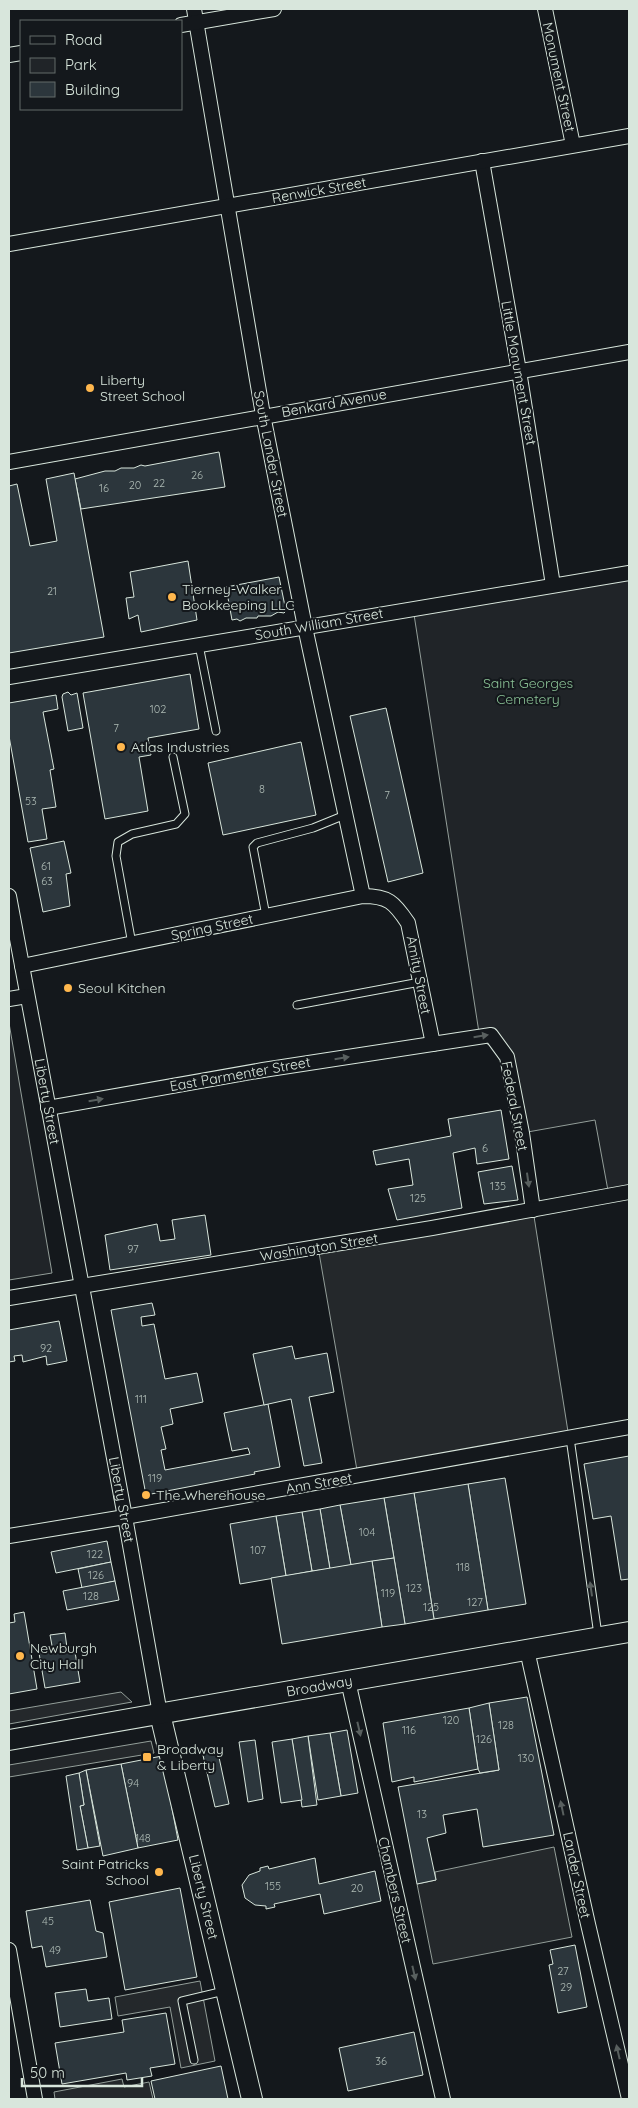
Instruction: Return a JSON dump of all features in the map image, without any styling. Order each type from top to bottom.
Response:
[{"type":"street","points":[[182,24],[195,15],[274,9]]},
{"type":"street","name":"Monument Street","points":[[545,9],[573,145]]},
{"type":"street","name":"South Lander Street","points":[[195,15],[263,415],[305,627],[363,896]]},
{"type":"street","name":"Renwick Street","points":[[9,244],[629,136]]},
{"type":"street","name":"Little Monument Street","points":[[482,161],[554,585]]},
{"type":"street","name":"Benkard Avenue","points":[[9,462],[263,415],[629,352]]},
{"type":"street","name":"South William Street","points":[[9,677],[629,573]]},
{"type":"street","name":"Liberty Street","points":[[9,896],[81,1287],[126,1517],[160,1714],[252,2099]]},
{"type":"street","name":"Spring Street","points":[[22,966],[363,896],[382,896],[399,909]]},
{"type":"street","name":"Amity Street","points":[[399,909],[408,923],[433,1044]]},
{"type":"street","points":[[9,999],[27,996]]},
{"type":"street","name":"Federal Street","points":[[433,1044],[491,1035],[507,1057],[522,1133],[533,1210]]},
{"type":"street","name":"East Parmenter Street","points":[[48,1108],[263,1070],[433,1044]]},
{"type":"street","name":"Washington Street","points":[[9,1298],[533,1210],[629,1192]]},
{"type":"street","name":"Ann Street","points":[[9,1536],[126,1517],[629,1427]]},
{"type":"street","name":"Broadway","points":[[9,1740],[629,1632]]},
{"type":"street","name":"Lander Street","points":[[527,1650],[629,2099]]},
{"type":"street","name":"Chambers Street","points":[[348,1681],[443,2099]]},
{"type":"street","points":[[9,1950],[35,2099]]},
{"type":"lane","points":[[199,645],[216,731]]},
{"type":"lane","points":[[132,944],[116,856],[118,842],[132,834],[176,824],[185,814],[173,758]]},
{"type":"lane","points":[[266,916],[253,847],[257,842],[313,828],[345,815]]},
{"type":"lane","points":[[297,1005],[420,982]]},
{"type":"lane","points":[[570,1438],[598,1638]]},
{"type":"lane","points":[[194,2060],[182,2001],[226,1991]]},
{"type":"green space","name":"Saint Georges Cemetery","points":[[629,572],[629,1192],[609,1196],[595,1120],[522,1133],[507,1057],[480,1039],[413,608]]},
{"type":"green space","points":[[9,1023],[52,1273],[9,1280]]},
{"type":"shaded area","points":[[533,1210],[569,1438],[358,1476],[318,1247]]},
{"type":"shaded area","points":[[121,1692],[132,1702],[9,1724],[9,1711]]},
{"type":"shaded area","points":[[151,1741],[154,1753],[9,1777],[9,1765]]},
{"type":"shaded area","points":[[554,1847],[572,1937],[433,1964],[417,1884],[436,1880],[435,1872]]},
{"type":"shaded area","points":[[200,1981],[215,2061],[181,2068],[170,2007],[118,2016],[115,1997]]},
{"type":"shaded area","points":[[122,2079],[124,2087],[149,2082],[153,2099],[55,2099],[54,2092]]},
{"type":"building","points":[[219,452],[225,487],[81,509],[75,479],[105,471],[115,471],[121,468],[134,468],[141,465],[145,466]]},
{"type":"building","points":[[74,473],[104,637],[9,653],[9,486],[17,484],[30,546],[57,541],[46,479]]},
{"type":"building","points":[[188,561],[197,620],[141,632],[138,615],[129,619],[126,598],[134,597],[130,572]]},
{"type":"building","points":[[279,577],[286,611],[284,613],[278,612],[271,616],[258,616],[257,618],[246,618],[240,621],[237,619],[232,620],[226,587]]},
{"type":"building","name":"Atlas Industries","points":[[190,674],[199,729],[148,738],[151,755],[139,757],[148,811],[105,819],[83,693]]},
{"type":"building","points":[[68,692],[71,695],[77,693],[83,728],[68,731],[62,697],[63,694]]},
{"type":"building","points":[[56,695],[58,709],[43,712],[54,769],[50,770],[56,807],[42,809],[47,839],[28,842],[9,736],[9,703]]},
{"type":"building","points":[[386,708],[423,873],[388,882],[350,716]]},
{"type":"building","points":[[301,742],[316,815],[223,835],[208,763]]},
{"type":"building","points":[[64,841],[71,873],[66,874],[70,906],[43,912],[30,848]]},
{"type":"building","points":[[501,1110],[509,1159],[477,1164],[475,1148],[453,1153],[462,1208],[397,1220],[388,1189],[413,1185],[409,1159],[376,1165],[373,1151],[451,1136],[448,1119]]},
{"type":"building","points":[[512,1166],[518,1200],[484,1204],[478,1172]]},
{"type":"building","points":[[205,1215],[211,1255],[110,1270],[105,1235],[157,1224],[160,1241],[175,1239],[172,1220]]},
{"type":"building","points":[[152,1303],[155,1315],[141,1317],[142,1326],[154,1324],[165,1379],[197,1373],[203,1402],[170,1409],[173,1424],[161,1427],[166,1449],[161,1450],[165,1470],[250,1454],[248,1448],[232,1451],[224,1413],[268,1404],[280,1467],[254,1472],[255,1474],[146,1495],[111,1310]]},
{"type":"building","points":[[59,1321],[67,1361],[47,1365],[46,1356],[23,1362],[22,1355],[14,1356],[15,1361],[9,1362],[9,1330]]},
{"type":"building","points":[[292,1346],[295,1359],[327,1353],[334,1392],[309,1397],[322,1463],[304,1466],[291,1399],[264,1405],[253,1354]]},
{"type":"building","points":[[629,1456],[629,1579],[621,1580],[611,1516],[593,1519],[584,1464]]},
{"type":"building","points":[[505,1478],[526,1604],[488,1610],[468,1484]]},
{"type":"building","points":[[468,1484],[488,1610],[434,1619],[414,1493]]},
{"type":"building","points":[[414,1493],[434,1619],[405,1624],[384,1498]]},
{"type":"building","points":[[384,1498],[394,1558],[351,1565],[340,1505]]},
{"type":"building","points":[[340,1505],[351,1565],[330,1569],[320,1509]]},
{"type":"building","points":[[320,1509],[330,1569],[312,1571],[302,1512]]},
{"type":"building","points":[[302,1512],[312,1571],[286,1576],[276,1516]]},
{"type":"building","points":[[276,1516],[286,1576],[240,1584],[230,1524]]},
{"type":"building","points":[[107,1541],[111,1562],[56,1573],[51,1552]]},
{"type":"building","points":[[394,1558],[405,1624],[382,1627],[372,1561]]},
{"type":"building","points":[[372,1561],[382,1627],[282,1644],[271,1578]]},
{"type":"building","points":[[111,1562],[115,1581],[82,1588],[78,1569]]},
{"type":"building","points":[[115,1581],[119,1600],[67,1610],[63,1591]]},
{"type":"building","name":"Newburgh City Hall","points":[[24,1612],[37,1689],[9,1694],[9,1623],[15,1622],[14,1614]]},
{"type":"building","points":[[65,1633],[67,1648],[74,1646],[80,1682],[45,1688],[39,1653],[53,1651],[50,1635]]},
{"type":"building","points":[[527,1697],[554,1835],[483,1847],[477,1809],[443,1815],[446,1833],[427,1838],[436,1880],[417,1884],[398,1787],[499,1770],[489,1703]]},
{"type":"building","points":[[489,1703],[499,1770],[480,1773],[469,1708]]},
{"type":"building","points":[[469,1708],[478,1769],[414,1782],[414,1777],[392,1782],[383,1723]]},
{"type":"building","points":[[347,1730],[358,1793],[341,1796],[330,1733]]},
{"type":"building","points":[[330,1733],[341,1796],[318,1800],[308,1736]]},
{"type":"building","points":[[308,1736],[317,1805],[302,1807],[292,1739]]},
{"type":"building","points":[[292,1739],[302,1800],[281,1803],[272,1742]]},
{"type":"building","points":[[255,1740],[263,1799],[248,1802],[239,1742]]},
{"type":"building","points":[[217,1748],[229,1804],[215,1807],[202,1751]]},
{"type":"building","points":[[162,1756],[178,1840],[138,1848],[121,1764]]},
{"type":"building","points":[[121,1764],[138,1848],[103,1856],[86,1770]]},
{"type":"building","points":[[86,1770],[100,1846],[88,1848],[80,1806],[84,1805],[79,1773]]},
{"type":"building","points":[[79,1773],[84,1805],[80,1806],[88,1848],[77,1850],[66,1776]]},
{"type":"building","points":[[315,1858],[319,1884],[375,1871],[381,1901],[324,1914],[320,1894],[274,1904],[275,1907],[266,1909],[266,1906],[255,1905],[245,1898],[242,1885],[249,1875],[260,1871],[260,1868],[268,1866],[269,1869]]},
{"type":"building","points":[[180,1888],[197,1977],[125,1990],[109,1902]]},
{"type":"building","points":[[90,1900],[96,1931],[103,1933],[107,1957],[46,1967],[42,1946],[32,1948],[26,1911]]},
{"type":"building","points":[[575,1945],[587,2007],[558,2013],[549,1965],[553,1964],[550,1950]]},
{"type":"building","points":[[86,1989],[88,2001],[109,1998],[112,2019],[60,2027],[55,1993]]},
{"type":"building","points":[[166,2013],[175,2064],[150,2068],[152,2076],[127,2080],[126,2073],[62,2084],[55,2043],[124,2032],[122,2020]]},
{"type":"building","points":[[414,2032],[423,2075],[348,2091],[339,2048]]},
{"type":"building","points":[[221,2066],[228,2099],[155,2099],[151,2081]]},
{"type":"place","name":"Liberty Street School","points":[[90,388]]},
{"type":"place","name":"Tierney-Walker Bookkeeping LLC","points":[[172,597]]},
{"type":"place","name":"Atlas Industries","points":[[121,747]]},
{"type":"place","name":"Seoul Kitchen","points":[[68,988]]},
{"type":"place","name":"The Wherehouse","points":[[146,1495]]},
{"type":"place","name":"Newburgh City Hall","points":[[20,1656]]},
{"type":"place","name":"Broadway & Liberty","points":[[147,1757]]},
{"type":"place","name":"Saint Patricks School","points":[[159,1872]]}]
